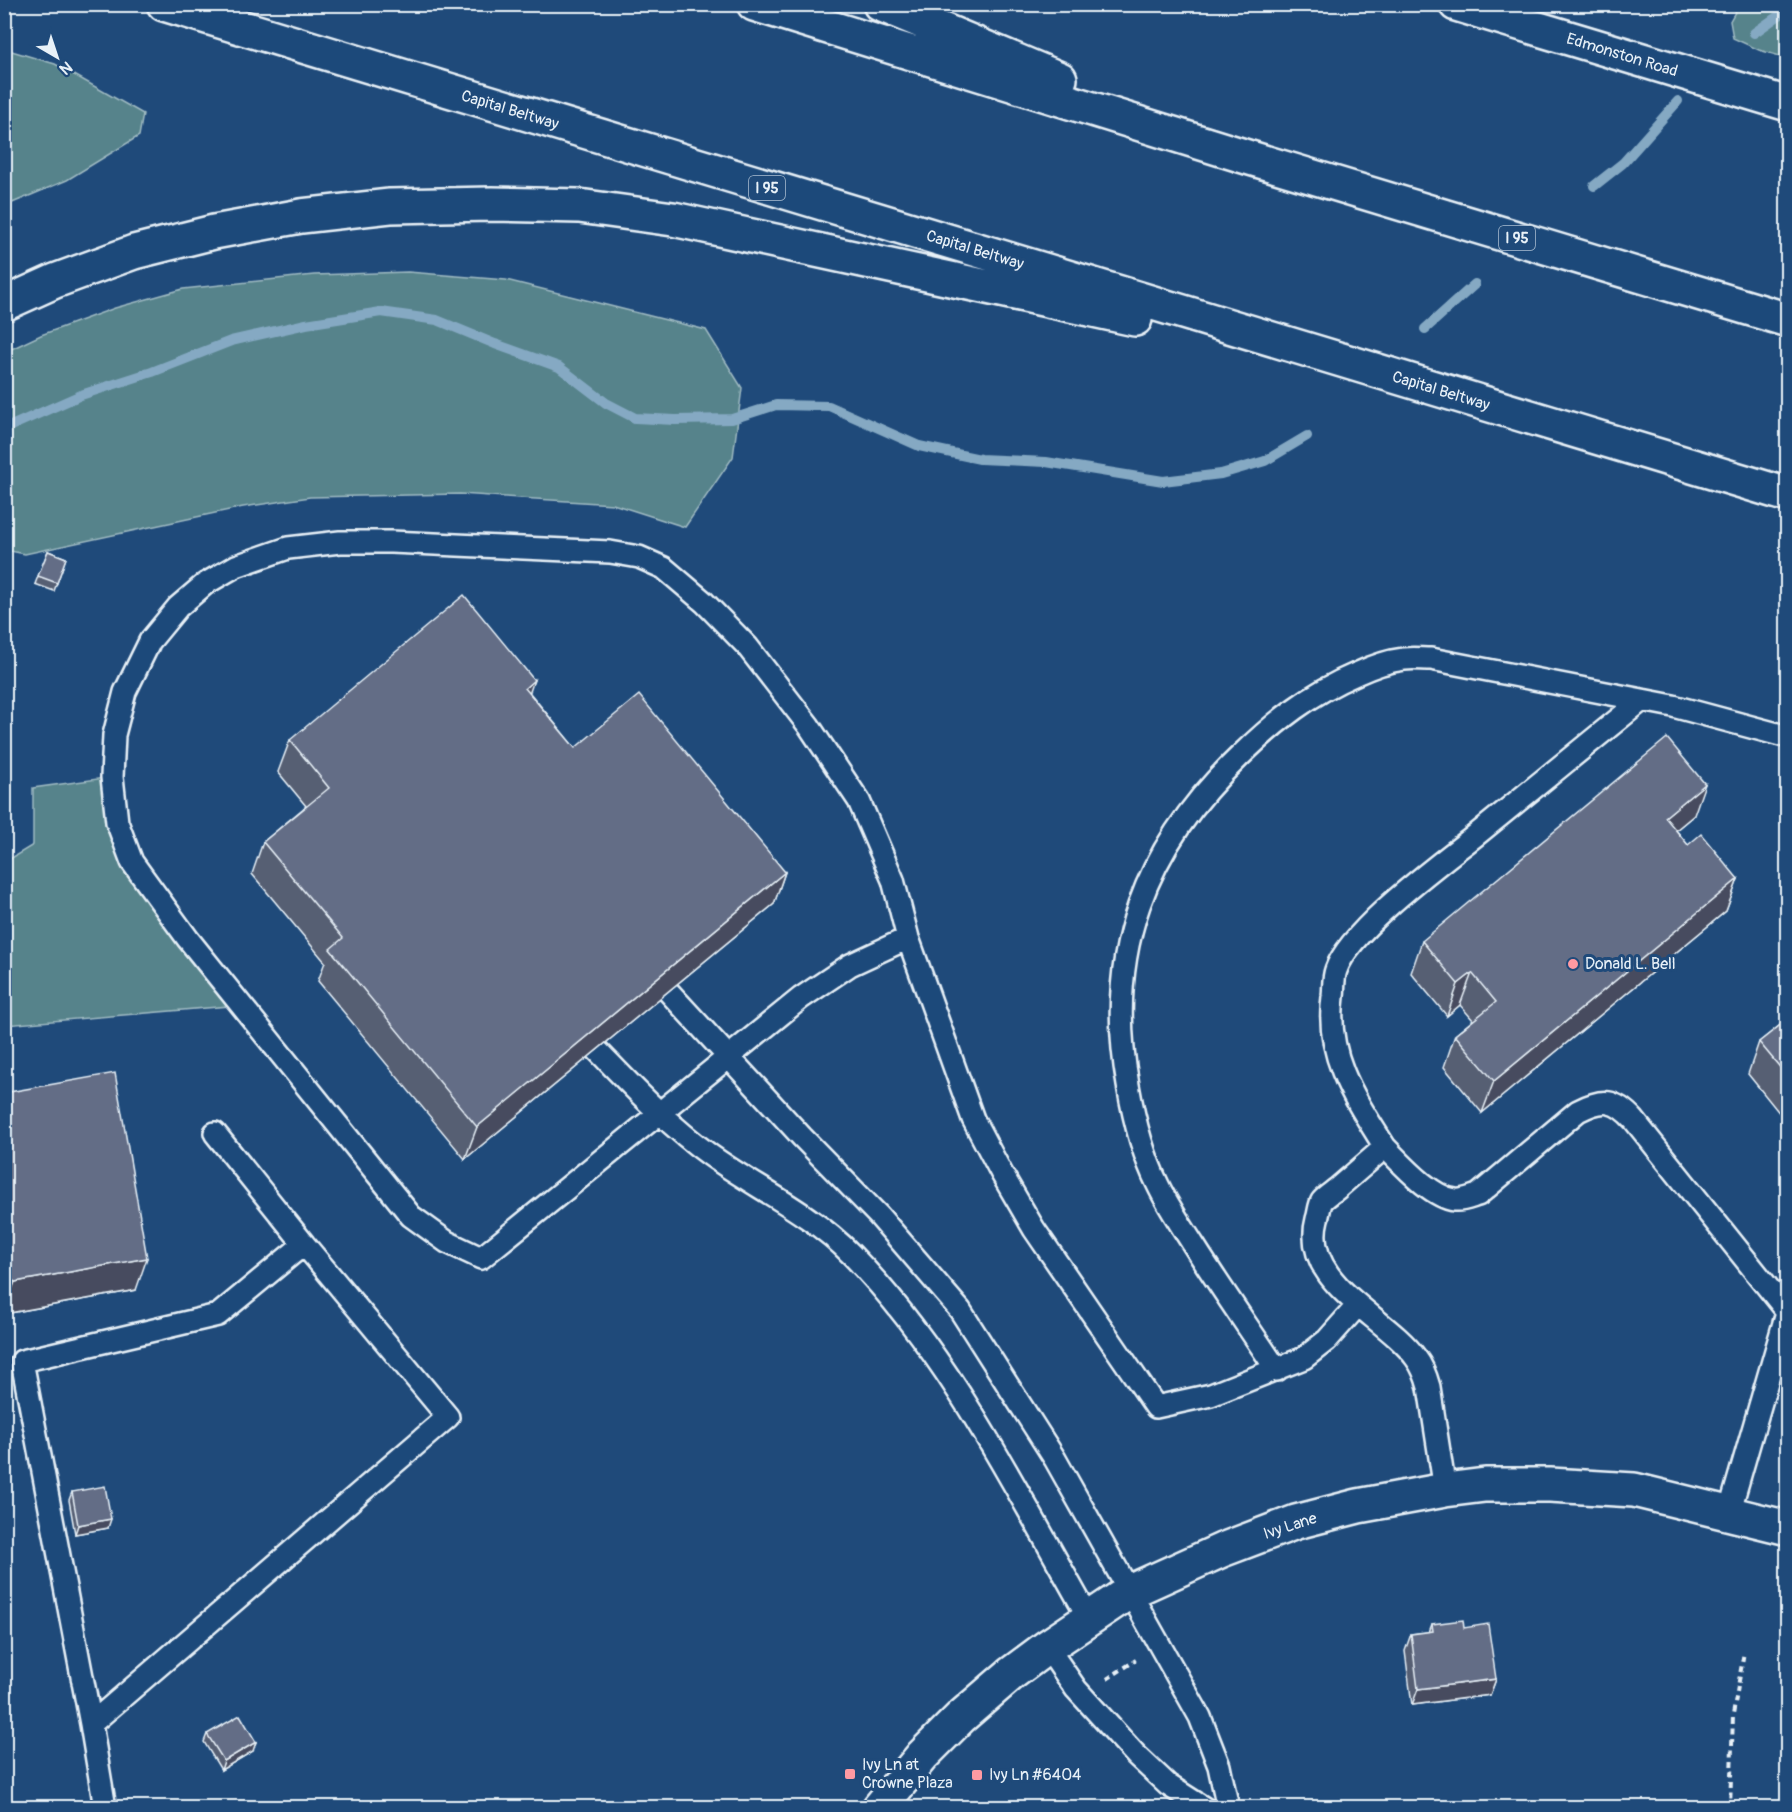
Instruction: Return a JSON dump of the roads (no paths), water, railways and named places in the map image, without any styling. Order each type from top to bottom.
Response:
[{"type":"main road","name":"Capital Beltway","points":[[164,4],[1788,495]]},
{"type":"main road","name":"I 95","points":[[754,4],[1247,157],[1788,320]]},
{"type":"main road","points":[[880,4],[1247,157]]},
{"type":"main road","name":"Edmonston Road","points":[[1456,4],[1788,104]]},
{"type":"main road","points":[[4,304],[55,281],[134,252],[214,232],[301,216],[390,206],[492,204],[579,206],[685,222],[1371,370]]},
{"type":"main road","name":"Ivy Lane","points":[[879,1808],[922,1756],[961,1717],[1012,1672],[1089,1618],[1129,1592],[1222,1550],[1296,1522],[1358,1506],[1445,1490],[1485,1485],[1550,1485],[1634,1490],[1788,1528]]},
{"type":"lane","points":[[908,938],[850,965],[801,998],[481,1258],[447,1242],[411,1216],[194,947],[132,862],[117,822],[112,777],[114,735],[125,692],[150,641],[177,607],[205,584],[236,566],[288,548],[340,542],[422,543],[610,552],[639,557],[664,568],[704,602],[747,646],[809,726],[859,801],[893,880],[908,938],[973,1119],[1034,1229],[1155,1407],[1210,1395],[1304,1358],[1327,1340],[1358,1305]]},
{"type":"lane","points":[[1277,1370],[1222,1289],[1158,1186],[1142,1148],[1132,1110],[1124,1064],[1120,1020],[1129,933],[1152,873],[1167,844],[1214,780],[1272,725],[1298,704],[1335,683],[1379,664],[1404,659],[1431,658],[1673,706],[1788,737]]},
{"type":"lane","points":[[1642,700],[1409,889],[1368,927],[1347,951],[1336,970],[1332,1035],[1341,1070],[1358,1104],[1385,1147],[1410,1172],[1436,1193],[1455,1200],[1478,1195],[1578,1111],[1594,1103],[1610,1102],[1624,1110],[1634,1120],[1787,1309],[1729,1513]]},
{"type":"lane","points":[[668,991],[802,1137],[879,1216],[960,1310],[1054,1459],[1200,1717],[1220,1766],[1228,1808]]},
{"type":"lane","points":[[597,1050],[659,1114],[709,1154],[823,1230],[850,1253],[873,1278],[914,1328],[998,1454],[1089,1618]]},
{"type":"lane","points":[[91,1724],[448,1417],[304,1244],[215,1132]]},
{"type":"lane","points":[[1385,1147],[1322,1202],[1314,1239],[1317,1252],[1334,1282],[1358,1305],[1389,1329],[1416,1357],[1424,1371],[1429,1387],[1445,1490]]},
{"type":"lane","points":[[105,1808],[22,1361],[218,1315],[304,1244]]},
{"type":"lane","points":[[1047,1647],[1076,1689],[1136,1755],[1168,1785],[1204,1808]]},
{"type":"waterway","points":[[1754,33],[1788,9]]},
{"type":"waterway","points":[[1594,186],[1623,163],[1678,101]]},
{"type":"waterway","points":[[1425,329],[1475,284]]},
{"type":"waterway","points":[[4,429],[81,395],[152,372],[231,341],[306,324],[381,312],[437,320],[559,367],[606,403],[635,418],[732,419],[776,405],[829,406],[919,446],[980,459],[1046,462],[1163,481],[1221,474],[1265,461],[1307,436]]},
{"type":"place","name":"Donald L. Bell","points":[[1573,964]]},
{"type":"place","name":"Ivy Ln at Crowne Plaza","points":[[850,1774]]},
{"type":"place","name":"Ivy Ln #6404","points":[[977,1775]]}]
